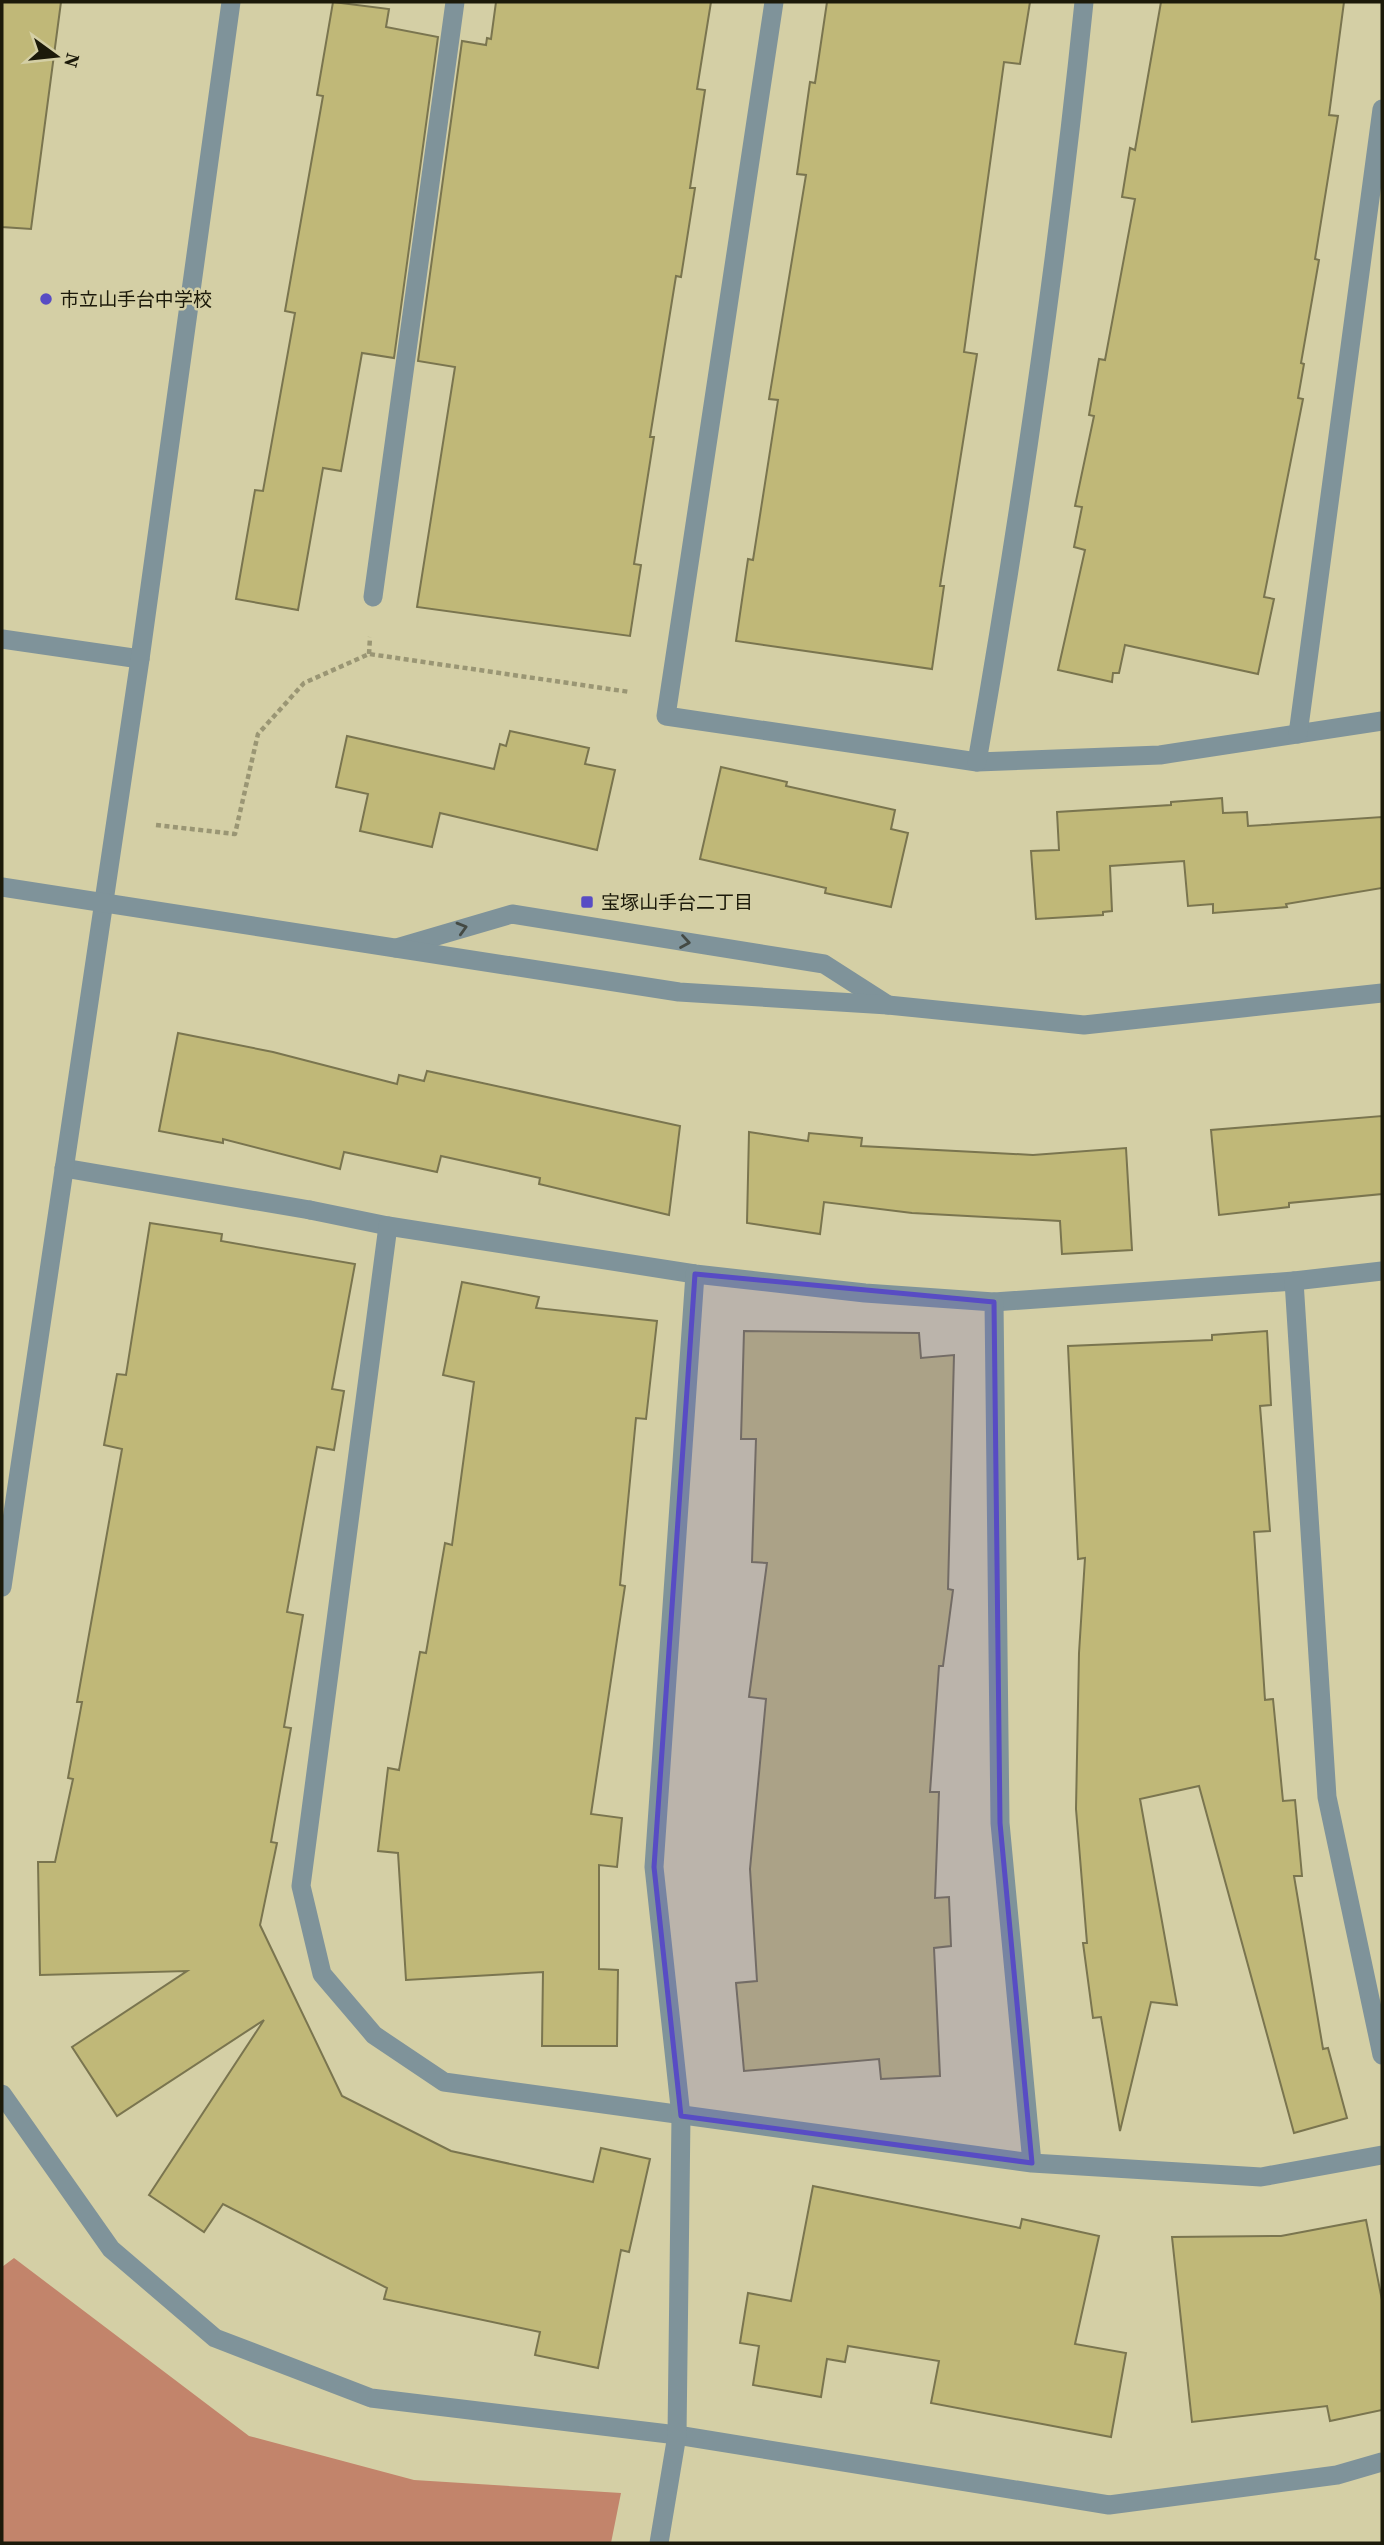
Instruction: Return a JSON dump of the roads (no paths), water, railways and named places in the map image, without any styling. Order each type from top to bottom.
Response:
[{"type":"street","points":[[2,1587],[140,659],[232,2]]},
{"type":"street","points":[[373,597],[455,2]]},
{"type":"street","points":[[774,2],[666,716],[977,762],[1160,755],[1382,721]]},
{"type":"street","points":[[977,762],[1000,634],[1068,160],[1084,2]]},
{"type":"street","points":[[1298,734],[1382,109]]},
{"type":"street","points":[[2,639],[140,659]]},
{"type":"street","points":[[2,887],[679,992],[888,1005],[1084,1025],[1382,993]]},
{"type":"street","points":[[396,948],[512,914],[824,964],[888,1005]]},
{"type":"street","points":[[64,1168],[388,1226],[695,1275],[865,1293],[994,1302],[1294,1281],[1382,1271]]},
{"type":"street","points":[[388,1226],[301,1886],[322,1974],[374,2035],[444,2082],[1032,2163],[1261,2177],[1382,2155]]},
{"type":"street","points":[[659,2543],[677,2435],[681,2116],[654,1867],[695,1275]]},
{"type":"street","points":[[1294,1281],[1328,1797],[1382,2055]]},
{"type":"street","points":[[994,1302],[1000,1823],[1032,2163]]},
{"type":"street","points":[[2,2095],[111,2249],[215,2338],[371,2398],[677,2435],[1109,2505],[1337,2475],[1382,2462]]},
{"type":"place","name":"市立山手台中学校","points":[[46,299]]},
{"type":"place","name":"宝塚山手台二丁目","points":[[587,902]]}]
